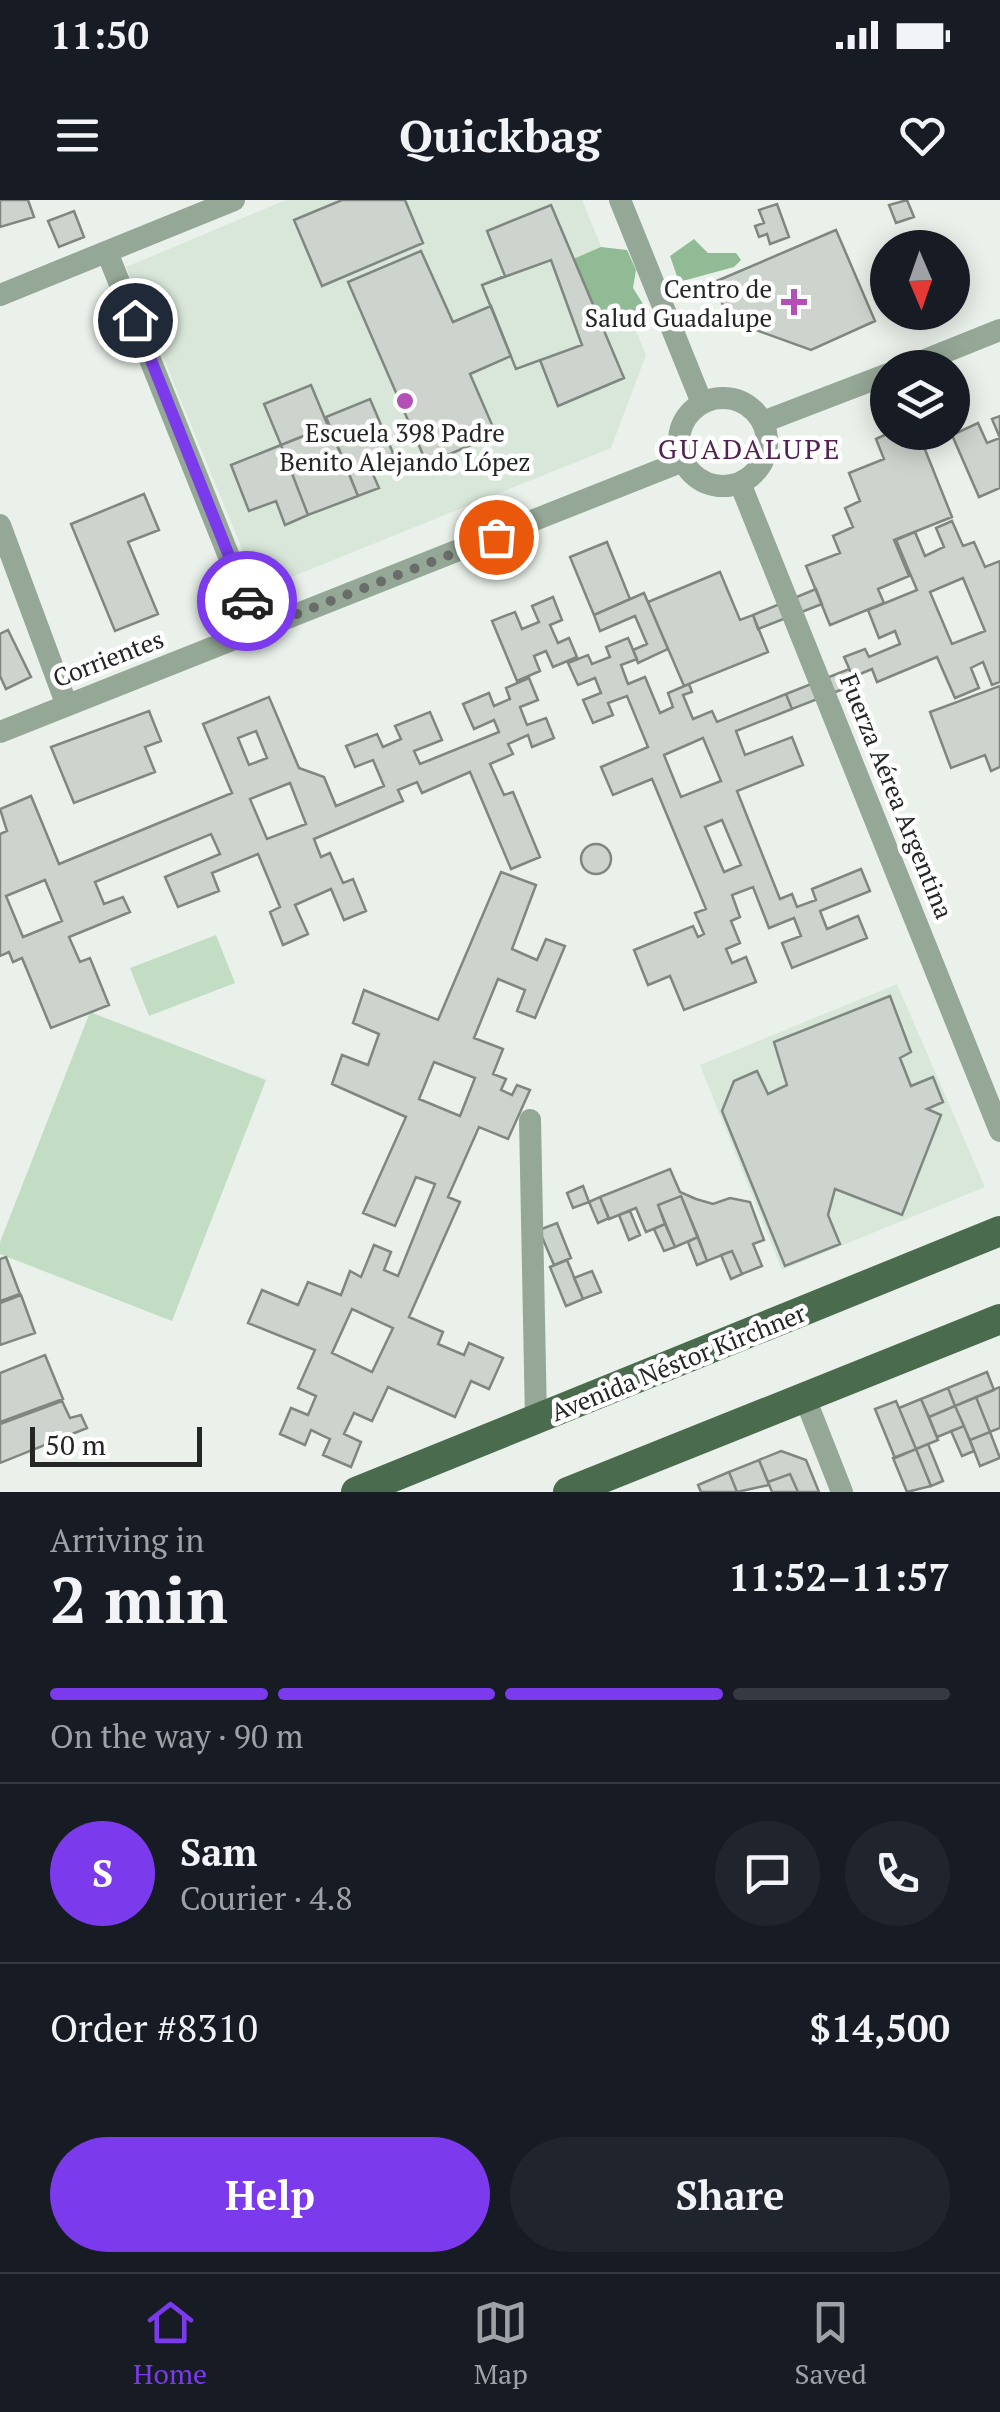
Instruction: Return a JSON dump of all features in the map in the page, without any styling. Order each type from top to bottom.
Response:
[{"type":"main road","name":"Avenida Néstor Kirchner","points":[[356,1492],[392,1486],[536,1420],[1000,1231]]},
{"type":"main road","points":[[568,1492],[1000,1319]]},
{"type":"street","points":[[0,296],[234,200]]},
{"type":"street","points":[[620,200],[702,403]]},
{"type":"street","points":[[108,252],[258,629]]},
{"type":"street","points":[[950,350],[1000,330]]},
{"type":"street","points":[[762,422],[870,381]]},
{"type":"street","points":[[719,398],[736,400],[752,408],[762,422],[767,440],[764,458],[755,473],[740,483],[718,486],[697,478],[683,462],[681,428],[702,403],[719,398]]},
{"type":"street","name":"Corrientes","points":[[0,732],[683,462]]},
{"type":"street","name":"Fuerza Aérea Argentina","points":[[740,483],[1000,1131]]},
{"type":"street","points":[[0,525],[66,703]]},
{"type":"street","points":[[530,1120],[536,1420]]},
{"type":"street","points":[[805,1398],[842,1492]]},
{"type":"shaded area","name":"Escuela 398 Padre Benito Alejando López","points":[[286,200],[582,200],[646,355],[611,448],[259,590],[126,267]]},
{"type":"shaded area","points":[[897,984],[985,1187],[782,1270],[700,1065]]},
{"type":"green space","points":[[694,239],[708,253],[736,253],[741,260],[734,267],[679,282],[670,256]]},
{"type":"green space","points":[[601,247],[627,250],[636,270],[633,288],[643,304],[619,329],[599,327],[571,260]]},
{"type":"green space","points":[[216,935],[235,983],[149,1016],[130,968]]},
{"type":"green space","points":[[90,1012],[266,1080],[172,1321],[0,1254],[0,1242]]},
{"type":"building","points":[[0,200],[28,200],[34,217],[0,227]]},
{"type":"building","points":[[342,200],[405,200],[423,243],[322,286],[294,220]]},
{"type":"building","points":[[907,200],[914,217],[896,223],[889,205]]},
{"type":"building","points":[[777,204],[789,237],[770,244],[767,234],[759,237],[755,226],[764,223],[759,210]]},
{"type":"building","points":[[551,205],[624,378],[558,406],[540,360],[516,369],[482,285],[505,276],[487,231]]},
{"type":"building","points":[[74,211],[84,237],[59,247],[48,221]]},
{"type":"building","name":"Centro de Salud Guadalupe","points":[[836,230],[870,309],[870,323],[811,350],[731,321],[712,283]]},
{"type":"building","points":[[421,251],[453,322],[491,306],[511,356],[470,374],[496,434],[427,464],[348,282]]},
{"type":"building","points":[[551,260],[582,345],[516,369],[482,285]]},
{"type":"building","points":[[311,385],[328,426],[281,445],[264,404]]},
{"type":"building","points":[[370,399],[393,453],[368,463],[379,488],[358,496],[326,417]]},
{"type":"building","points":[[1000,416],[1000,438],[992,419]]},
{"type":"building","points":[[978,423],[987,443],[1000,438],[1000,488],[979,497],[959,450],[970,450],[970,427]]},
{"type":"building","points":[[329,426],[358,496],[308,515],[281,445]]},
{"type":"building","points":[[281,445],[308,515],[285,525],[276,501],[249,511],[231,465]]},
{"type":"building","points":[[880,450],[925,450],[952,517],[894,540],[909,576],[878,589],[884,603],[830,625],[806,566],[840,553],[833,536],[853,527],[845,508],[860,501],[849,473],[884,459]]},
{"type":"building","points":[[144,494],[159,530],[128,542],[158,614],[115,631],[71,524]]},
{"type":"building","points":[[952,521],[963,546],[974,542],[985,567],[1000,561],[1000,682],[992,685],[983,662],[971,668],[979,688],[955,698],[937,657],[877,682],[872,669],[853,677],[844,657],[865,649],[869,657],[900,644],[895,631],[879,638],[868,610],[917,590],[896,540],[915,532],[925,556],[944,547],[936,528]],"holes":[[[963,578],[985,631],[952,644],[930,592]]]},
{"type":"building","points":[[607,542],[630,599],[594,615],[570,557]]},
{"type":"building","points":[[720,572],[740,620],[753,615],[768,652],[684,686],[648,602]]},
{"type":"building","points":[[816,589],[822,604],[758,629],[753,615]]},
{"type":"building","points":[[644,593],[668,649],[638,663],[633,650],[647,644],[635,616],[600,631],[594,615]]},
{"type":"building","points":[[553,597],[562,620],[550,625],[558,643],[569,638],[577,657],[553,667],[546,651],[534,656],[540,671],[517,681],[492,621],[515,612],[522,629],[539,622],[532,606]]},
{"type":"building","points":[[8,630],[31,677],[6,689],[0,676],[0,634]]},
{"type":"building","points":[[628,638],[637,659],[621,665],[628,684],[645,677],[660,713],[673,707],[668,693],[689,684],[692,692],[683,695],[693,719],[712,711],[717,722],[786,694],[792,709],[736,731],[745,755],[792,737],[803,765],[737,791],[780,899],[792,894],[797,907],[816,900],[812,889],[861,869],[870,891],[820,911],[827,929],[858,916],[867,938],[792,968],[782,943],[801,936],[794,918],[769,928],[753,887],[732,895],[740,917],[731,921],[740,943],[726,949],[732,963],[746,957],[756,982],[684,1010],[670,976],[648,985],[634,950],[693,926],[698,937],[704,934],[695,913],[706,909],[652,779],[613,795],[601,767],[648,747],[627,696],[608,703],[613,715],[593,723],[583,700],[601,693],[595,678],[578,685],[568,663],[588,655],[592,664],[610,657],[606,647]],"holes":[[[703,738],[721,781],[681,797],[664,755]],[[722,820],[741,865],[724,872],[705,827]]]},
{"type":"building","points":[[849,669],[856,684],[792,709],[786,694]]},
{"type":"building","points":[[529,678],[538,700],[520,707],[527,725],[546,718],[554,738],[532,747],[528,735],[508,744],[513,754],[490,764],[504,795],[513,792],[540,857],[511,869],[470,772],[422,793],[417,782],[398,790],[403,801],[314,839],[321,857],[330,853],[343,883],[353,879],[366,911],[344,920],[331,889],[295,905],[308,934],[283,945],[270,912],[280,907],[258,854],[212,873],[219,891],[178,907],[165,877],[220,854],[211,834],[95,882],[104,904],[123,897],[130,912],[69,937],[80,962],[90,958],[109,1005],[51,1028],[22,958],[13,962],[9,952],[0,956],[0,834],[7,831],[0,809],[31,796],[59,864],[232,793],[203,724],[269,697],[299,768],[324,777],[336,806],[384,786],[373,760],[355,767],[346,746],[377,734],[383,747],[401,739],[395,726],[430,712],[442,740],[414,751],[420,764],[499,732],[494,720],[474,729],[463,704],[489,693],[494,706],[510,699],[506,688]],"holes":[[[256,731],[267,758],[249,765],[238,738]],[[290,783],[306,824],[267,839],[250,799]],[[45,880],[62,921],[23,937],[6,896]]]},
{"type":"building","points":[[1000,686],[1000,767],[991,771],[985,755],[951,768],[930,712]]},
{"type":"building","points":[[149,711],[161,741],[145,747],[155,772],[74,803],[51,747]]},
{"type":"building","points":[[596,844],[607,848],[611,859],[607,870],[596,874],[585,870],[581,859],[585,848]]},
{"type":"building","points":[[501,872],[536,885],[512,949],[537,960],[546,939],[565,946],[535,1018],[517,1011],[525,990],[498,979],[474,1038],[503,1049],[493,1074],[506,1079],[501,1090],[512,1095],[517,1085],[530,1090],[508,1139],[479,1127],[448,1197],[460,1202],[409,1317],[443,1332],[438,1344],[464,1355],[469,1343],[503,1358],[489,1389],[471,1381],[455,1417],[388,1387],[372,1421],[354,1413],[344,1434],[361,1442],[351,1467],[323,1455],[330,1439],[311,1430],[305,1445],[280,1434],[291,1408],[308,1415],[316,1396],[298,1388],[315,1350],[248,1323],[262,1290],[298,1305],[308,1282],[341,1295],[350,1271],[361,1277],[374,1245],[391,1252],[384,1270],[398,1276],[435,1184],[416,1177],[395,1226],[363,1213],[406,1117],[332,1084],[342,1055],[368,1065],[379,1034],[353,1023],[364,990],[438,1020]],"holes":[[[434,1062],[475,1078],[460,1116],[419,1099]],[[352,1309],[393,1328],[372,1372],[332,1353]]]},
{"type":"building","points":[[890,996],[911,1052],[900,1058],[911,1086],[933,1077],[943,1102],[927,1109],[941,1115],[902,1215],[835,1189],[828,1215],[840,1244],[785,1266],[722,1111],[734,1081],[757,1071],[768,1094],[787,1085],[774,1042]]},
{"type":"building","points":[[670,1169],[680,1192],[696,1199],[713,1204],[730,1198],[750,1202],[764,1240],[753,1244],[762,1266],[742,1274],[732,1251],[707,1261],[681,1196],[658,1205],[665,1224],[646,1232],[636,1208],[609,1219],[600,1197]]},
{"type":"building","points":[[583,1186],[589,1202],[573,1208],[567,1193]]},
{"type":"building","points":[[681,1196],[698,1237],[675,1247],[658,1205]]},
{"type":"building","points":[[600,1197],[609,1218],[598,1223],[589,1202]]},
{"type":"building","points":[[630,1211],[640,1235],[629,1240],[619,1215]]},
{"type":"building","points":[[557,1223],[571,1258],[554,1265],[539,1230]]},
{"type":"building","points":[[665,1224],[675,1247],[664,1251],[654,1229]]},
{"type":"building","points":[[698,1237],[707,1261],[697,1265],[688,1242]]},
{"type":"building","points":[[732,1251],[742,1274],[731,1279],[721,1255]]},
{"type":"building","points":[[6,1257],[20,1294],[0,1301],[0,1259]]},
{"type":"building","points":[[567,1260],[583,1299],[566,1306],[550,1267]]},
{"type":"building","points":[[592,1271],[601,1292],[583,1299],[574,1278]]},
{"type":"building","points":[[21,1295],[35,1333],[0,1345],[0,1303]]},
{"type":"building","points":[[45,1355],[63,1399],[0,1422],[0,1373]]},
{"type":"building","points":[[987,1372],[994,1390],[955,1406],[948,1388]]},
{"type":"building","points":[[1000,1387],[1000,1428],[990,1432],[976,1397]]},
{"type":"building","points":[[948,1388],[955,1406],[929,1417],[921,1399]]},
{"type":"building","points":[[976,1397],[990,1432],[970,1440],[955,1406]]},
{"type":"building","points":[[921,1399],[938,1440],[916,1449],[899,1408]]},
{"type":"building","points":[[62,1401],[70,1418],[81,1415],[87,1428],[0,1463],[0,1424]]},
{"type":"building","points":[[896,1401],[916,1449],[895,1458],[875,1409]]},
{"type":"building","points":[[955,1406],[964,1426],[937,1437],[929,1417]]},
{"type":"building","points":[[964,1426],[974,1451],[962,1456],[951,1431]]},
{"type":"building","points":[[990,1432],[1000,1458],[980,1466],[970,1440]]},
{"type":"building","points":[[928,1444],[943,1481],[931,1486],[916,1449]]},
{"type":"building","points":[[916,1449],[931,1486],[907,1492],[893,1458]]},
{"type":"building","points":[[781,1451],[806,1460],[819,1492],[798,1492],[790,1474],[768,1482],[759,1460]]},
{"type":"building","points":[[759,1460],[769,1485],[737,1492],[729,1472]]},
{"type":"building","points":[[729,1472],[737,1492],[701,1492],[698,1485]]},
{"type":"building","points":[[790,1474],[798,1492],[772,1492],[768,1482]]},
{"type":"way so far","points":[[247,601],[258,629],[496,537]]},
{"type":"place","name":"Centro de Salud Guadalupe","points":[[794,302]]},
{"type":"place","name":"Escuela 398 Padre Benito Alejando López","points":[[405,401]]},
{"type":"district","name":"GUADALUPE","points":[[750,448]]},
{"type":"route","points":[[135,320],[247,601]]}]
